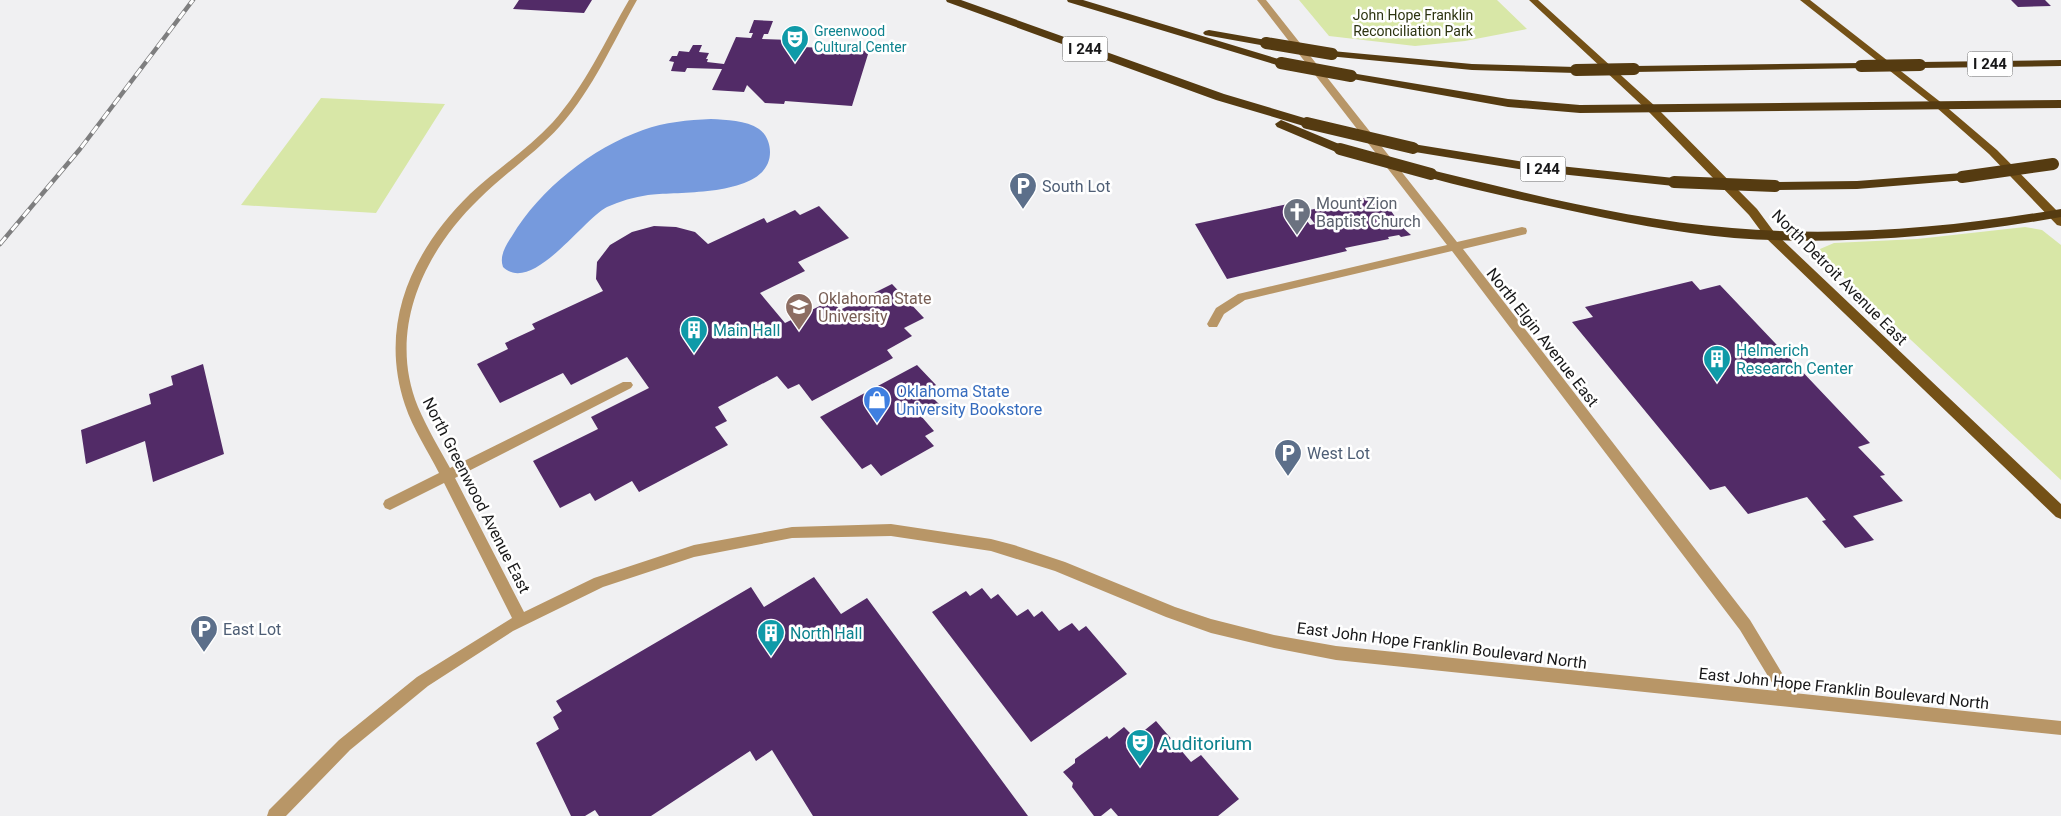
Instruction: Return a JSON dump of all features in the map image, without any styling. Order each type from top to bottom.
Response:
[{"type":"highway","name":"I 244","points":[[951,0],[1220,97],[1307,123],[1413,148],[1531,167],[1674,182],[1776,186],[1857,185],[1962,177],[2057,164]]},
{"type":"highway","points":[[1072,0],[1281,63],[1444,93],[1544,107],[1652,109],[2061,104]]},
{"type":"highway","name":"I 244","points":[[1076,0],[1180,27],[1266,43],[1332,54],[1472,67],[1576,70],[2061,63]]},
{"type":"highway","points":[[1220,97],[1340,149],[1431,174],[1593,213],[1696,228],[1770,235],[1859,235],[1970,227],[2058,217]]},
{"type":"main road","name":"North Detroit Avenue East","points":[[1533,0],[1652,109],[1753,212],[1770,235],[2061,513]]},
{"type":"main road","points":[[1804,0],[1940,106],[1993,152],[2058,217]]},
{"type":"street","name":"North Greenwood Avenue East","points":[[521,621],[412,407],[403,378],[400,336],[408,296],[426,257],[450,223],[477,194],[534,147],[564,115],[576,98],[633,0]]},
{"type":"street","name":"North Elgin Avenue East","points":[[1261,0],[1402,178],[1744,625],[1790,700]]},
{"type":"street","points":[[1213,324],[1220,311],[1242,297],[1522,231]]},
{"type":"street","points":[[390,504],[627,385]]},
{"type":"street","name":"East John Hope Franklin Boulevard North","points":[[521,621],[562,598],[617,575],[694,550],[793,532],[850,528],[917,532],[968,540],[1024,553],[1201,623],[1284,644],[1384,659],[2061,728]]},
{"type":"street","points":[[275,816],[348,743],[405,694],[466,651],[521,621]]},
{"type":"green space","name":"John Hope Franklin Reconciliation Park","points":[[1299,0],[1497,0],[1527,29],[1465,41],[1415,46],[1329,36]]},
{"type":"green space","points":[[321,98],[445,104],[376,213],[241,205]]},
{"type":"green space","points":[[2025,227],[2042,230],[2061,245],[2061,480],[1822,257],[1820,249],[1834,243],[1917,239]]},
{"type":"water","points":[[711,119],[748,124],[764,133],[770,152],[766,167],[755,178],[739,185],[720,189],[648,195],[617,203],[597,214],[557,252],[528,271],[515,273],[503,267],[504,251],[510,239],[537,202],[569,172],[587,159],[624,138],[651,127],[677,122]]},
{"type":"building","points":[[519,0],[592,0],[584,13],[513,9]]},
{"type":"building","points":[[2011,0],[2045,0],[2051,6],[2018,7]]},
{"type":"building","name":"Greenwood Cultural Center","points":[[754,20],[773,21],[768,34],[764,34],[762,39],[791,40],[788,46],[869,51],[852,106],[785,101],[784,104],[765,103],[747,85],[744,92],[712,90],[722,69],[687,68],[685,72],[671,71],[674,62],[669,61],[672,56],[677,56],[679,51],[689,52],[693,45],[702,45],[699,52],[709,53],[706,59],[708,59],[707,62],[724,64],[736,37],[751,38],[753,33],[749,33]]},
{"type":"building","name":"Mount Zion Baptist Church","points":[[1373,196],[1378,203],[1385,202],[1402,227],[1411,235],[1388,237],[1389,239],[1345,248],[1347,251],[1227,279],[1195,224],[1288,204],[1296,216],[1302,214],[1310,225],[1315,224],[1305,211]]},
{"type":"building","name":"Main Hall","points":[[819,206],[849,238],[798,262],[805,271],[760,293],[785,323],[832,300],[840,310],[892,284],[924,318],[904,328],[912,336],[887,350],[893,358],[812,401],[799,384],[788,389],[777,376],[718,407],[727,421],[715,427],[728,445],[639,492],[632,481],[595,501],[590,493],[560,508],[533,461],[598,429],[591,417],[649,388],[627,357],[571,385],[563,373],[500,403],[477,364],[508,349],[505,343],[535,329],[532,324],[603,291],[596,279],[597,262],[610,245],[632,232],[654,226],[676,227],[695,232],[708,244],[764,218],[767,223],[795,210],[800,215]]},
{"type":"building","name":"Helmerich Research Center","points":[[1692,281],[1700,290],[1720,285],[1870,443],[1858,447],[1885,475],[1880,476],[1903,501],[1853,516],[1874,540],[1845,548],[1822,521],[1826,520],[1807,497],[1748,514],[1725,486],[1710,490],[1572,322],[1593,317],[1585,307]]},
{"type":"building","points":[[203,364],[224,454],[153,482],[145,441],[86,464],[81,430],[151,404],[149,394],[173,385],[171,376]]},
{"type":"building","name":"Oklahoma State University Bookstore","points":[[917,365],[936,385],[926,391],[940,405],[921,416],[934,431],[925,436],[934,446],[881,476],[871,464],[862,469],[820,417]]},
{"type":"building","name":"North Hall","points":[[814,577],[841,614],[867,598],[1028,816],[813,816],[772,750],[756,761],[750,751],[651,816],[599,816],[595,810],[585,816],[571,816],[536,743],[559,729],[553,717],[562,711],[556,701],[751,587],[764,607]]},
{"type":"building","points":[[982,588],[991,599],[998,594],[1017,616],[1028,609],[1034,617],[1042,611],[1059,631],[1072,623],[1079,631],[1086,626],[1127,674],[1031,742],[932,612],[966,591],[970,596]]},
{"type":"building","name":"Auditorium","points":[[1156,721],[1191,762],[1201,755],[1239,799],[1218,816],[1118,816],[1111,808],[1101,816],[1094,816],[1072,787],[1073,783],[1063,772],[1075,763],[1075,759],[1107,736],[1109,739],[1124,727],[1135,738]]},
{"type":"railway","points":[[0,244],[80,149],[193,0]]},
{"type":"place","name":"Greenwood Cultural Center","points":[[795,63]]},
{"type":"place","name":"South Lot","points":[[1023,210]]},
{"type":"place","name":"Mount Zion Baptist Church","points":[[1297,236]]},
{"type":"place","name":"Oklahoma State University","points":[[799,331]]},
{"type":"place","name":"Main Hall","points":[[694,354]]},
{"type":"place","name":"Helmerich Research Center","points":[[1717,383]]},
{"type":"place","name":"Oklahoma State University Bookstore","points":[[877,424]]},
{"type":"place","name":"West Lot","points":[[1288,477]]},
{"type":"place","name":"East Lot","points":[[204,653]]},
{"type":"place","name":"North Hall","points":[[771,657]]},
{"type":"place","name":"Auditorium","points":[[1140,767]]}]
